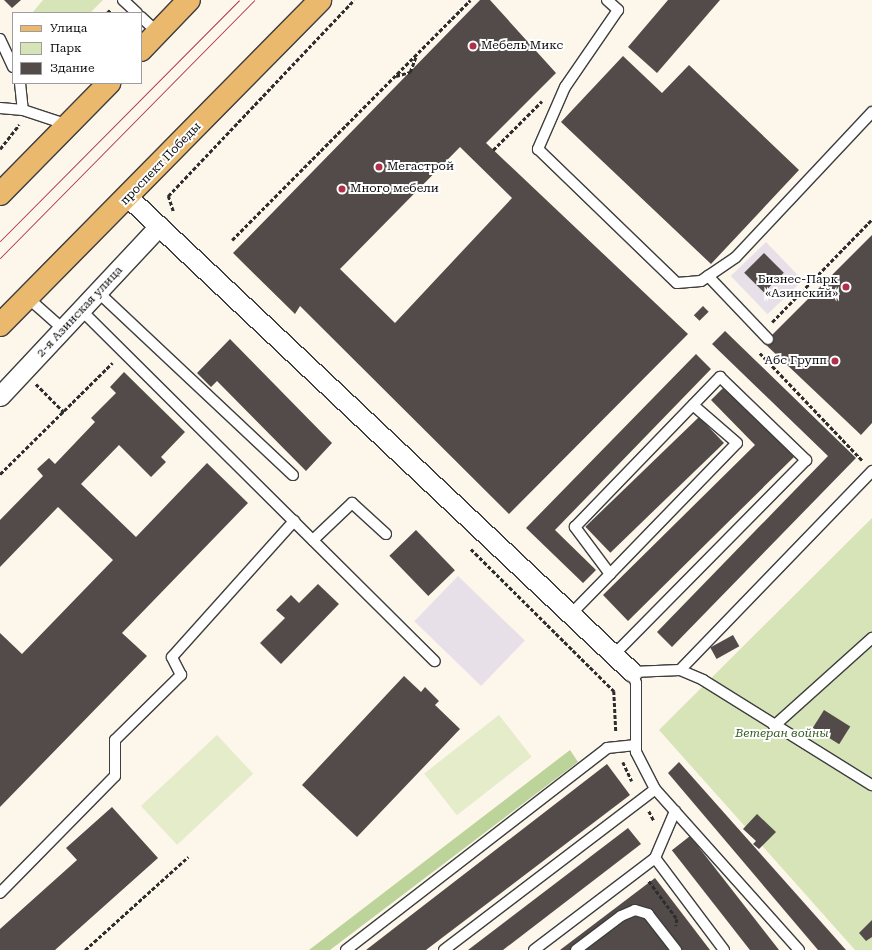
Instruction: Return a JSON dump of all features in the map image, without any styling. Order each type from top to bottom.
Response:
[{"type":"main road","points":[[142,49],[189,0]]},
{"type":"main road","name":"проспект Победы","points":[[0,325],[129,198],[320,0]]},
{"type":"main road","points":[[0,194],[108,84]]},
{"type":"street","points":[[129,198],[632,672]]},
{"type":"street","name":"2-я Азинская улица","points":[[0,396],[99,293],[163,230]]},
{"type":"lane","points":[[123,0],[136,12]]},
{"type":"lane","points":[[607,0],[618,10],[565,87],[538,149],[677,283],[702,281],[736,257],[872,112]]},
{"type":"lane","points":[[142,18],[158,33]]},
{"type":"lane","points":[[0,39],[12,65]]},
{"type":"lane","points":[[20,84],[23,110]]},
{"type":"lane","points":[[0,108],[23,110],[68,124]]},
{"type":"lane","points":[[708,276],[765,336]]},
{"type":"lane","points":[[99,293],[293,475]]},
{"type":"lane","points":[[27,297],[64,330]]},
{"type":"lane","points":[[82,311],[435,661]]},
{"type":"lane","points":[[610,574],[575,527],[720,377],[806,460],[614,655]]},
{"type":"lane","points":[[571,614],[737,443],[693,405]]},
{"type":"lane","points":[[680,670],[872,471]]},
{"type":"lane","points":[[313,540],[352,503],[386,534]]},
{"type":"lane","points":[[0,893],[115,776],[115,740],[181,675],[172,657],[294,521]]},
{"type":"lane","points":[[774,726],[872,638]]},
{"type":"lane","points":[[799,950],[655,789],[636,752],[636,683],[632,672],[680,670],[872,785]]},
{"type":"lane","points":[[346,950],[607,748],[636,745]]},
{"type":"lane","points":[[444,950],[655,789]]},
{"type":"lane","points":[[534,950],[655,858],[675,811]]},
{"type":"lane","points":[[655,858],[724,950]]},
{"type":"lane","points":[[576,950],[621,916],[635,910],[648,914],[676,950]]},
{"type":"path","points":[[163,230],[173,212],[168,196],[354,0]]},
{"type":"path","points":[[232,240],[470,0]]},
{"type":"path","points":[[396,76],[410,72],[417,54]]},
{"type":"path","points":[[493,150],[541,102],[565,87]]},
{"type":"path","points":[[0,149],[18,131],[23,110]]},
{"type":"path","points":[[872,219],[765,336],[751,344],[872,471]]},
{"type":"path","points":[[0,474],[124,351]]},
{"type":"path","points":[[34,382],[64,412]]},
{"type":"path","points":[[466,545],[614,691],[614,723],[623,764],[656,827]]},
{"type":"path","points":[[86,950],[188,857]]},
{"type":"path","points":[[649,882],[673,914]]},
{"type":"shaded area","points":[[766,242],[803,280],[768,314],[731,276]]},
{"type":"shaded area","points":[[458,576],[525,641],[481,686],[414,621]]},
{"type":"green space","points":[[43,0],[103,0],[91,12],[33,12]]},
{"type":"green space","name":"Ветеран войны","points":[[872,518],[872,950],[855,950],[659,730]]},
{"type":"green space","points":[[499,715],[532,757],[457,815],[424,773]]},
{"type":"green space","points":[[217,735],[253,774],[177,845],[141,806]]},
{"type":"green space","points":[[570,750],[578,762],[330,950],[309,950]]},
{"type":"building","points":[[4,0],[21,0],[12,8]]},
{"type":"building","points":[[480,0],[490,0],[556,73],[486,143],[688,334],[509,514],[300,306],[295,314],[233,253]],"holes":[[[460,147],[512,198],[395,323],[340,269]]]},
{"type":"building","points":[[668,0],[720,0],[657,73],[628,47]]},
{"type":"building","points":[[623,56],[662,93],[689,65],[799,170],[711,264],[561,122]]},
{"type":"building","name":"Бизнес-Парк «Азинский»","points":[[872,235],[872,423],[861,435],[764,343]]},
{"type":"building","points":[[764,253],[784,273],[764,293],[744,273]]},
{"type":"building","points":[[703,306],[709,312],[699,321],[694,315]]},
{"type":"building","points":[[725,331],[856,458],[672,647],[657,632],[828,456],[712,344]]},
{"type":"building","points":[[230,339],[332,443],[306,471],[217,381],[211,387],[197,373]]},
{"type":"building","points":[[696,354],[711,369],[555,530],[596,570],[583,583],[526,528]]},
{"type":"building","points":[[124,372],[185,432],[161,457],[166,462],[151,477],[119,445],[81,484],[136,537],[207,463],[248,503],[122,633],[147,656],[0,807],[0,633],[22,654],[113,560],[58,507],[0,567],[0,520],[43,476],[37,469],[49,458],[55,464],[95,422],[91,418],[116,393],[110,387]]},
{"type":"building","points":[[725,386],[794,457],[628,621],[603,595],[755,445],[711,400]]},
{"type":"building","points":[[699,417],[724,443],[610,553],[585,527]]},
{"type":"building","points":[[416,530],[455,570],[428,596],[389,556]]},
{"type":"building","points":[[318,584],[339,604],[281,664],[260,643],[285,618],[276,610],[291,595],[299,603]]},
{"type":"building","points":[[733,635],[739,646],[717,659],[710,648]]},
{"type":"building","points":[[404,676],[421,692],[425,687],[439,701],[435,705],[460,729],[357,837],[302,785]]},
{"type":"building","points":[[824,710],[850,726],[839,744],[813,728]]},
{"type":"building","points":[[679,762],[846,950],[818,950],[668,773]]},
{"type":"building","points":[[607,764],[630,795],[426,950],[366,950]]},
{"type":"building","points":[[112,807],[158,858],[55,950],[0,950],[0,929],[77,860],[66,848]]},
{"type":"building","points":[[757,814],[776,832],[759,849],[753,844],[756,841],[743,829]]},
{"type":"building","points":[[628,828],[641,844],[503,950],[468,950]]},
{"type":"building","points":[[690,836],[779,950],[750,950],[672,850]]},
{"type":"building","points":[[655,878],[710,950],[560,950]]},
{"type":"building","points":[[872,920],[872,937],[866,941],[859,933]]},
{"type":"tram line","points":[[0,241],[239,0]]},
{"type":"tram line","points":[[0,258],[254,0]]},
{"type":"place","name":"Мебель Микс","points":[[473,46]]},
{"type":"place","name":"Мегастрой","points":[[379,167]]},
{"type":"place","name":"Много мебели","points":[[342,189]]},
{"type":"place","name":"Бизнес-Парк «Азинский»","points":[[846,287]]},
{"type":"place","name":"Абс Групп","points":[[835,361]]}]
